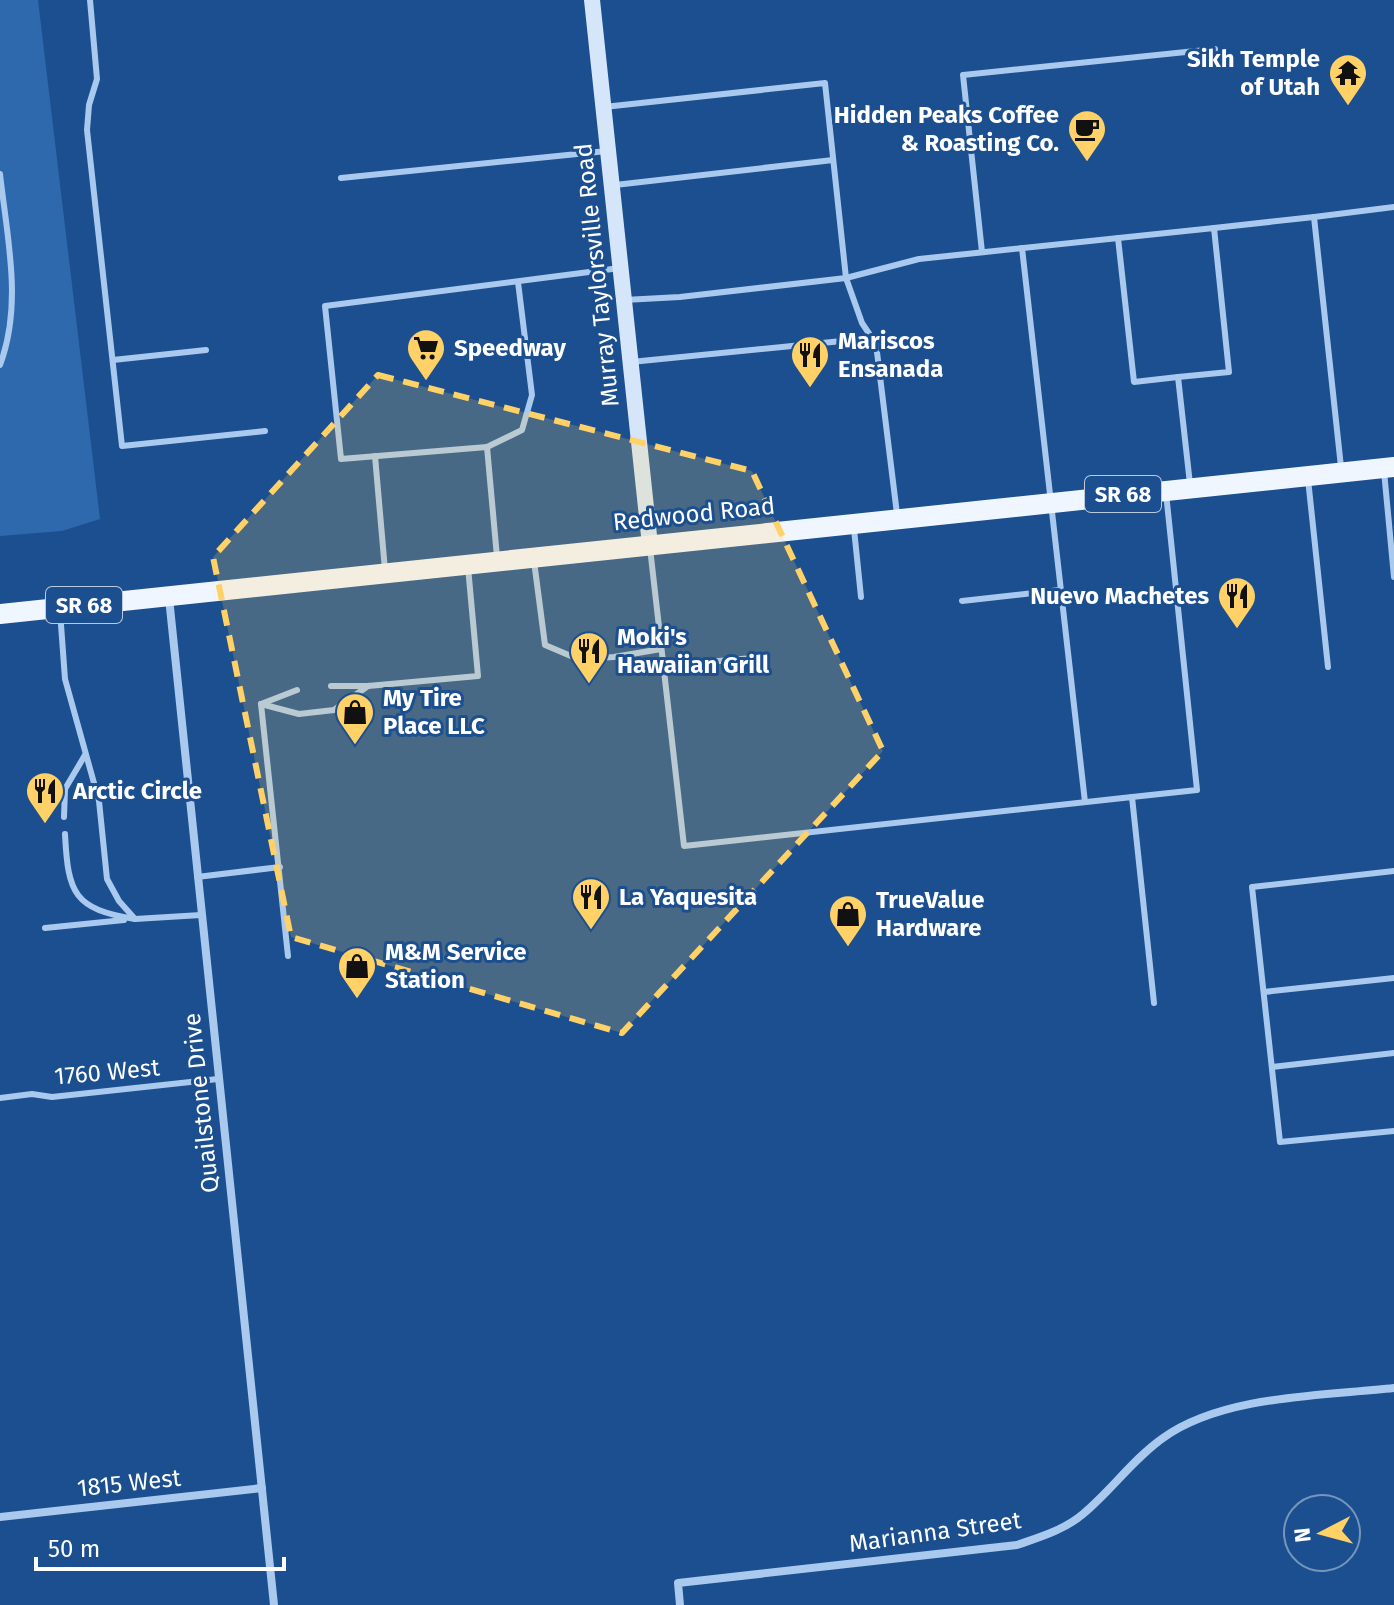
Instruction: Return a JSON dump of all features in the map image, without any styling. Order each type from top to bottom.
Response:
[{"type":"main road","name":"Redwood Road","points":[[0,614],[1389,467]]},
{"type":"street","name":"Murray Taylorsville Road","points":[[592,0],[650,545]]},
{"type":"street","name":"Quailstone Drive","points":[[168,597],[274,1605]]},
{"type":"street","name":"Marianna Street","points":[[680,1605],[678,1583],[1017,1545],[1053,1533],[1082,1515],[1162,1438],[1195,1419],[1233,1406],[1394,1388]]},
{"type":"street","name":"1815 West","points":[[0,1517],[262,1488]]},
{"type":"lane","points":[[90,0],[97,79],[89,105],[87,130],[122,446],[265,431]]},
{"type":"lane","points":[[982,252],[963,75],[1215,49]]},
{"type":"lane","points":[[604,107],[825,83],[846,278],[862,323],[876,344],[897,518]]},
{"type":"lane","points":[[341,178],[607,151]]},
{"type":"lane","points":[[612,186],[833,160]]},
{"type":"lane","points":[[0,174],[13,290],[9,332],[0,365]]},
{"type":"lane","points":[[624,300],[680,297],[846,278],[919,259],[1394,207]]},
{"type":"lane","points":[[1314,217],[1342,472]]},
{"type":"lane","points":[[1118,238],[1134,382],[1229,372],[1214,228]]},
{"type":"lane","points":[[1022,248],[1085,802]]},
{"type":"lane","points":[[518,282],[532,395],[522,430],[487,447],[341,459],[325,306],[620,268]]},
{"type":"lane","points":[[631,362],[872,338]]},
{"type":"lane","points":[[113,360],[206,350]]},
{"type":"lane","points":[[1178,377],[1190,488]]},
{"type":"lane","points":[[487,447],[498,561]]},
{"type":"lane","points":[[375,456],[385,573]]},
{"type":"lane","points":[[1389,467],[1394,577]]},
{"type":"lane","points":[[1308,476],[1328,667]]},
{"type":"lane","points":[[650,545],[684,846],[1197,790],[1166,490]]},
{"type":"lane","points":[[853,523],[861,597]]},
{"type":"lane","points":[[534,557],[545,645],[578,659],[661,649]]},
{"type":"lane","points":[[331,686],[368,686],[478,676],[468,564]]},
{"type":"lane","points":[[962,601],[1060,590]]},
{"type":"lane","points":[[60,608],[65,679],[99,801],[107,879],[119,901],[135,919]]},
{"type":"lane","points":[[664,666],[763,657]]},
{"type":"lane","points":[[261,704],[299,714],[334,710],[368,686]]},
{"type":"lane","points":[[261,704],[297,690]]},
{"type":"lane","points":[[261,704],[288,956]]},
{"type":"lane","points":[[64,817],[65,789],[85,755]]},
{"type":"lane","points":[[1132,797],[1154,1003]]},
{"type":"lane","points":[[65,834],[72,887],[81,900],[109,915],[135,919]]},
{"type":"lane","points":[[197,877],[280,867]]},
{"type":"lane","points":[[1394,871],[1252,887],[1280,1142],[1394,1131]]},
{"type":"lane","points":[[45,928],[201,915]]},
{"type":"lane","points":[[1264,992],[1394,978]]},
{"type":"lane","points":[[1272,1067],[1394,1053]]},
{"type":"lane","name":"1760 West","points":[[0,1098],[32,1094],[52,1097],[218,1079]]},
{"type":"highlighted area","points":[[378,375],[752,471],[883,751],[622,1033],[291,937],[213,557]]},
{"type":"shaded area","points":[[0,0],[38,0],[100,519],[62,531],[0,536]]},
{"type":"place","name":"Sikh Temple of Utah","points":[[1348,107]]},
{"type":"place","name":"Hidden Peaks Coffee & Roasting Co.","points":[[1087,163]]},
{"type":"place","name":"Speedway","points":[[426,382]]},
{"type":"place","name":"Mariscos Ensanada","points":[[810,389]]},
{"type":"place","name":"Nuevo Machetes","points":[[1237,630]]},
{"type":"place","name":"Moki's Hawaiian Grill","points":[[589,685]]},
{"type":"place","name":"My Tire Place LLC","points":[[355,746]]},
{"type":"place","name":"Arctic Circle","points":[[45,825]]},
{"type":"place","name":"La Yaquesita","points":[[591,931]]},
{"type":"place","name":"TrueValue Hardware","points":[[848,948]]},
{"type":"place","name":"M&M Service Station","points":[[357,1000]]}]
